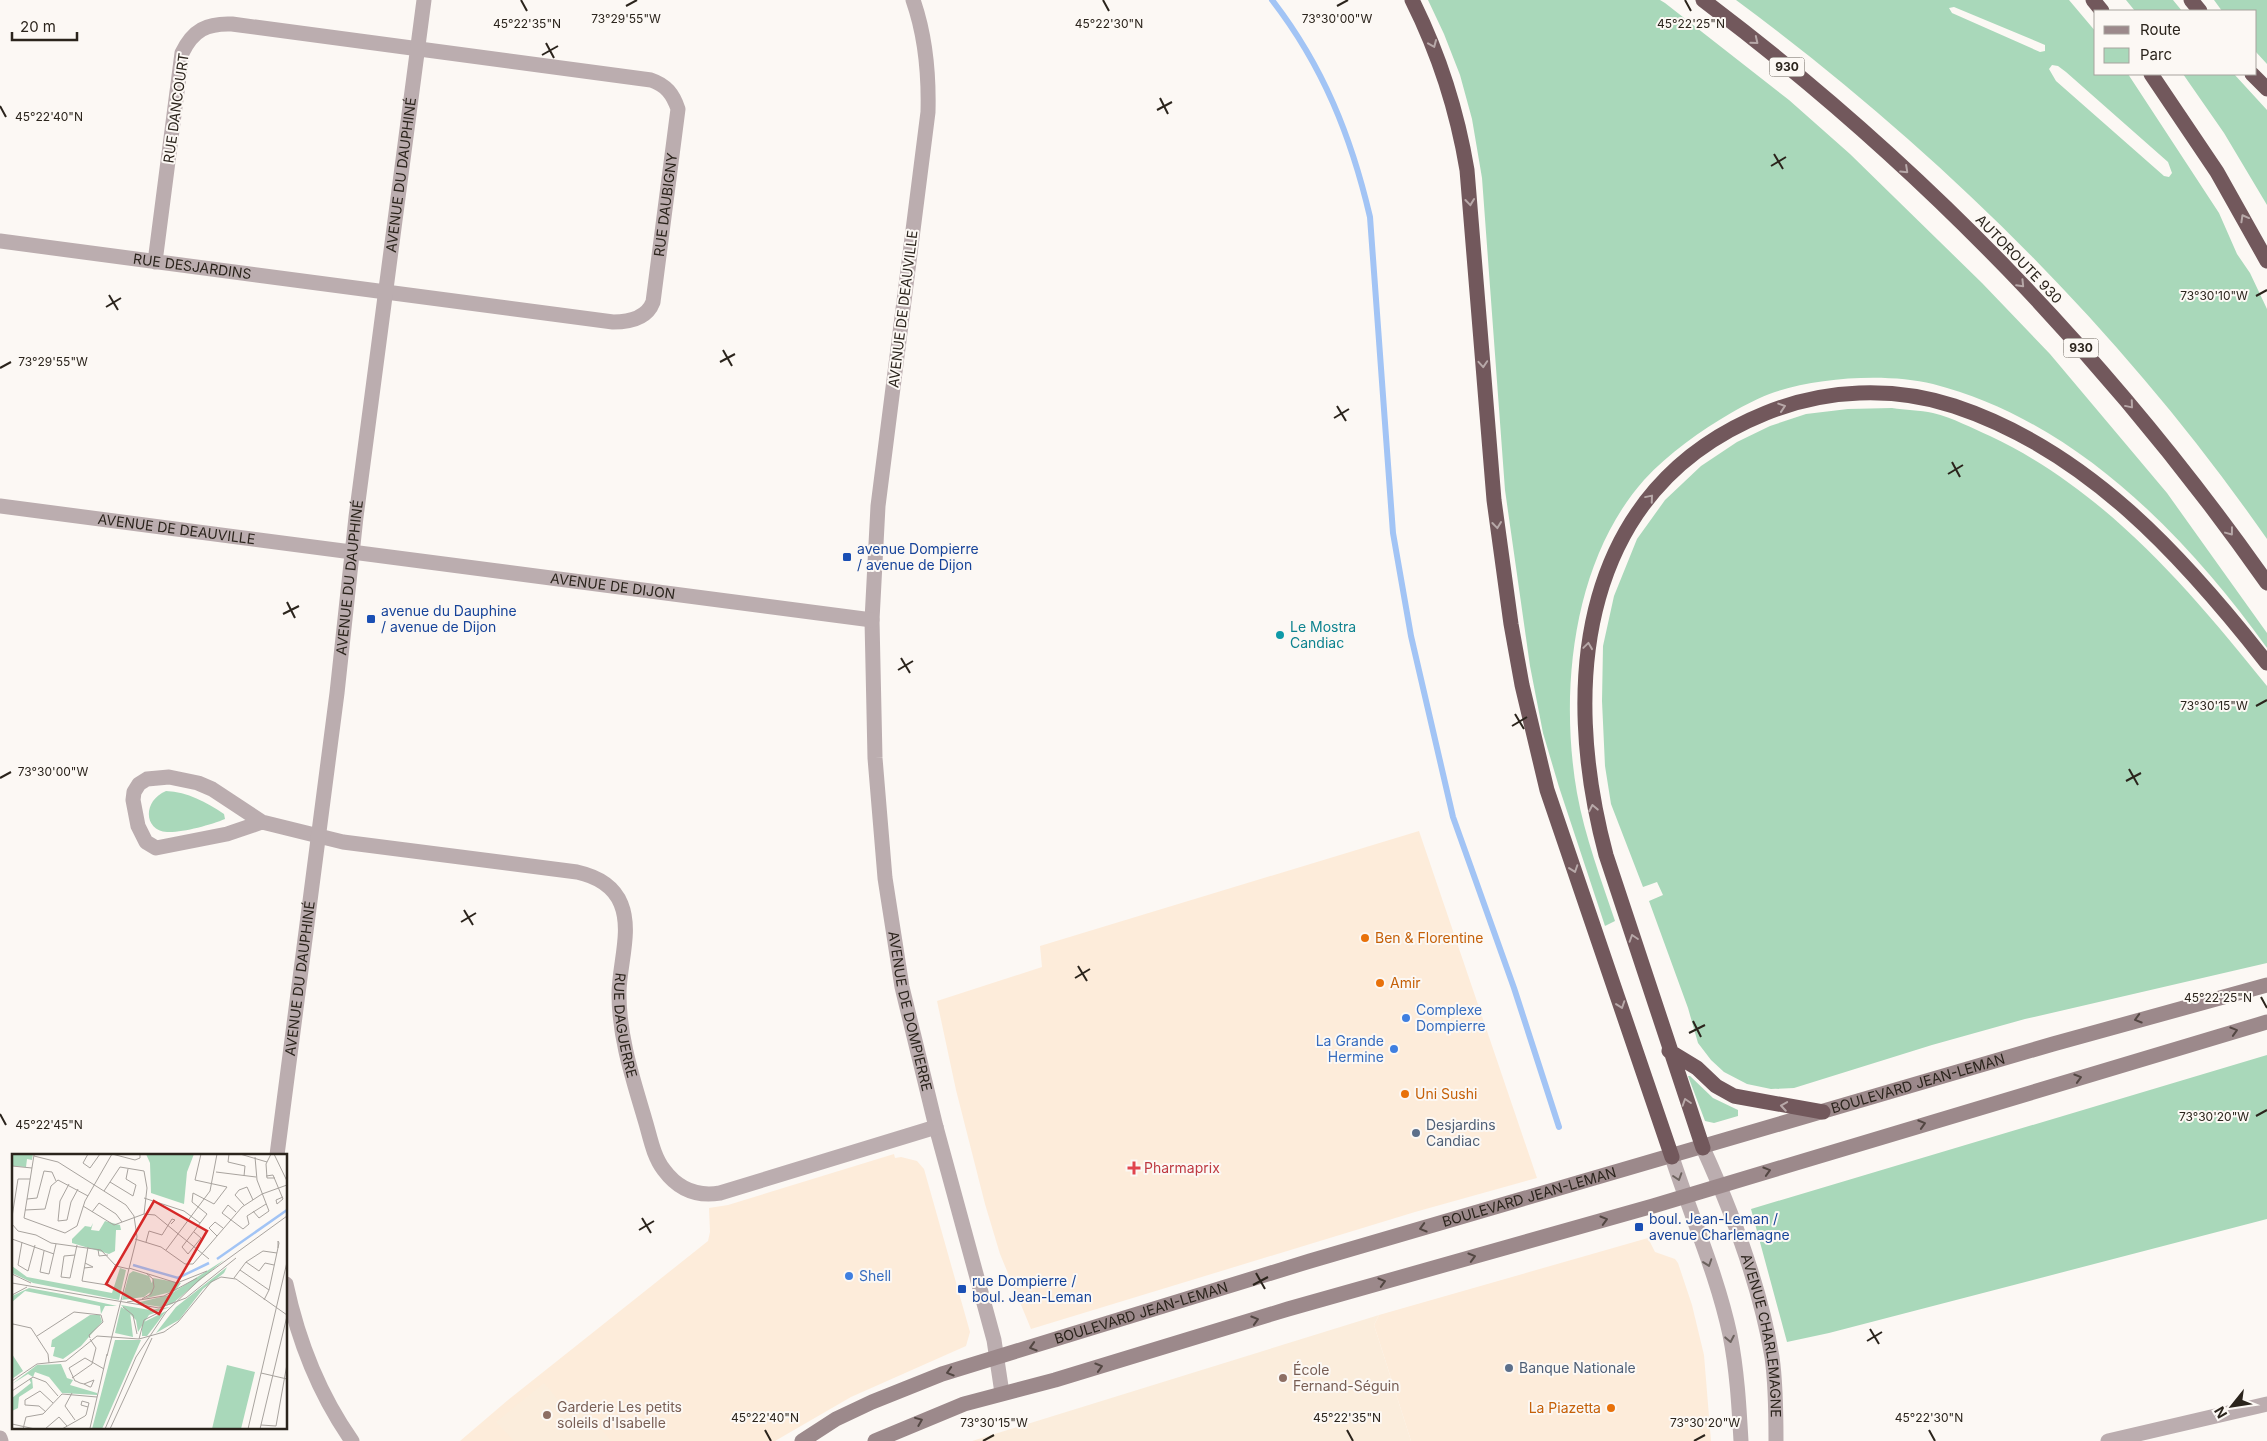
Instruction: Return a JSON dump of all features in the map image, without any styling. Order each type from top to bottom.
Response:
[{"type":"highway","points":[[1412,0],[1433,44],[1448,85],[1466,163],[1494,500],[1510,616],[1526,702],[1547,790],[1672,1157]]},
{"type":"highway","name":"AUTOROUTE 930","points":[[1703,0],[1776,58],[1869,137],[2002,263],[2082,349],[2163,444],[2267,583]]},
{"type":"highway","points":[[2093,0],[2101,10]]},
{"type":"highway","points":[[2191,0],[2199,10]]},
{"type":"highway","points":[[2152,75],[2217,172],[2267,261]]},
{"type":"highway","points":[[2253,75],[2267,89]]},
{"type":"highway","points":[[1704,1148],[1669,1051],[1606,855],[1593,807],[1585,736],[1586,663],[1594,614],[1602,583],[1628,526],[1647,500],[1671,475],[1716,438],[1757,416],[1781,407],[1814,398],[1852,393],[1887,393],[1922,397],[1988,418],[2022,434],[2056,454],[2121,504],[2193,574],[2267,663]]},
{"type":"highway","points":[[1669,1051],[1697,1068],[1716,1086],[1734,1096],[1823,1112]]},
{"type":"street","name":"AVENUE DU DAUPHINÉ","points":[[277,1154],[337,693],[352,553],[385,292],[424,0]]},
{"type":"street","name":"AVENUE DE DEAUVILLE","points":[[872,620],[876,530],[884,450],[928,112],[927,57],[921,26],[913,0]]},
{"type":"street","name":"RUE DANCOURT","points":[[155,262],[182,53],[188,40],[197,31],[210,25],[232,24],[417,50]]},
{"type":"street","name":"RUE DAUBIGNY","points":[[385,292],[614,322],[630,320],[643,315],[653,302],[678,118],[678,109],[672,93],[659,83],[651,80],[417,50]]},
{"type":"street","name":"RUE DESJARDINS","points":[[0,241],[385,292]]},
{"type":"street","name":"AVENUE DE DEAUVILLE","points":[[0,506],[352,553]]},
{"type":"street","name":"AVENUE DE DIJON","points":[[352,553],[872,620]]},
{"type":"street","name":"AVENUE DE DOMPIERRE","points":[[872,620],[875,758],[885,878],[902,987],[936,1127],[994,1340],[1002,1393]]},
{"type":"street","points":[[156,777],[184,780],[212,789],[262,822],[227,834],[156,848],[146,842],[138,826],[133,800],[134,792],[139,784],[156,777]]},
{"type":"street","name":"RUE DAGUERRE","points":[[262,822],[352,843],[577,872],[592,876],[607,885],[620,902],[625,922],[619,994],[627,1057],[658,1160],[670,1177],[688,1190],[703,1194],[720,1194],[936,1127]]},
{"type":"street","name":"BOULEVARD JEAN-LEMAN","points":[[802,1441],[836,1419],[872,1402],[942,1374],[1310,1261],[1704,1148],[2080,1036],[2267,985]]},
{"type":"street","points":[[874,1441],[942,1412],[1002,1393],[1055,1380],[1288,1309],[1685,1197],[2267,1022]]},
{"type":"street","name":"AVENUE CHARLEMAGNE","points":[[1704,1148],[1720,1185],[1748,1263],[1768,1338],[1774,1382],[1776,1441]]},
{"type":"street","name":"AVENUE CHARLEMAGNE","points":[[1672,1157],[1718,1293],[1730,1335],[1736,1371],[1741,1441]]},
{"type":"street","points":[[288,1293],[293,1315],[308,1358],[326,1398],[352,1441]]},
{"type":"street","points":[[2108,1441],[2267,1404]]},
{"type":"shaded area","points":[[1419,831],[1537,1178],[1415,1212],[1031,1329],[1000,1254],[985,1204],[956,1090],[937,1001],[1042,967],[1040,946]]},
{"type":"shaded area","points":[[894,1154],[895,1158],[901,1157],[917,1161],[924,1169],[970,1332],[966,1346],[851,1397],[775,1441],[460,1441],[508,1400],[708,1241],[710,1232],[709,1208],[728,1205]]},
{"type":"shaded area","points":[[1648,1238],[1655,1252],[1675,1259],[1678,1263],[1692,1305],[1704,1355],[1711,1441],[1411,1441],[1374,1325],[1379,1315]]},
{"type":"shaded area","name":"École Fernand-Séguin","points":[[1379,1315],[1374,1325],[1411,1441],[972,1441]]},
{"type":"shaded area","name":"Garderie Les petits soleils d'Isabelle","points":[[544,1383],[565,1408],[576,1399],[611,1441],[514,1441],[496,1422]]},
{"type":"green space","points":[[1428,0],[1660,0],[1665,3],[1789,100],[1850,154],[1982,283],[2050,354],[2167,493],[2267,633],[2267,648],[2235,605],[2162,524],[2122,487],[2079,453],[2033,424],[1984,401],[1933,384],[1896,378],[1833,380],[1793,387],[1764,396],[1731,413],[1696,435],[1674,452],[1644,480],[1620,512],[1601,548],[1587,587],[1577,628],[1572,670],[1570,712],[1572,753],[1577,793],[1584,826],[1615,921],[1605,926],[1543,733],[1530,666],[1505,490],[1482,178],[1472,119],[1460,75]]},
{"type":"green space","points":[[1736,0],[2069,0],[2094,30],[2094,75],[2129,75],[2219,213],[2237,254],[2250,273],[2267,309],[2267,539],[2211,462],[2151,388],[2089,317],[2023,248],[1955,182],[1884,118]],"holes":[[[1954,7],[2045,45],[2045,51],[2040,52],[1952,13],[1949,8]],[[2052,65],[2058,66],[2168,162],[2172,173],[2169,177],[2164,176],[2056,81],[2049,69]]]},
{"type":"green space","points":[[2126,0],[2173,0],[2181,10],[2134,10]]},
{"type":"green space","points":[[2214,0],[2267,0],[2267,64],[2257,53],[2257,10],[2221,10]]},
{"type":"green space","points":[[2184,75],[2235,75],[2267,110],[2267,205],[2224,133]]},
{"type":"green space","points":[[1892,408],[1933,413],[1962,423],[2032,458],[2071,484],[2108,513],[2175,579],[2267,686],[2267,963],[2025,1019],[1932,1045],[1794,1088],[1771,1089],[1747,1084],[1724,1072],[1711,1060],[1698,1043],[1688,1008],[1649,901],[1663,895],[1657,882],[1643,887],[1611,804],[1605,766],[1602,701],[1603,646],[1614,596],[1637,539],[1665,500],[1701,466],[1737,442],[1770,426],[1806,414],[1848,409]]},
{"type":"green space","points":[[166,791],[182,793],[204,802],[224,814],[225,819],[188,830],[167,832],[159,830],[150,821],[150,808],[153,801]]},
{"type":"green space","points":[[2267,1055],[2267,1219],[1829,1333],[1787,1342],[1751,1209]]},
{"type":"green space","points":[[1688,1076],[1713,1098],[1738,1110],[1738,1116],[1714,1123],[1705,1121]]},
{"type":"waterway","points":[[1272,0],[1306,50],[1333,103],[1354,158],[1370,217],[1393,533],[1411,636],[1453,817],[1514,988],[1559,1127]]},
{"type":"place","name":"avenue Dompierre / avenue de Dijon","points":[[847,557]]},
{"type":"place","name":"avenue du Dauphine / avenue de Dijon","points":[[371,619]]},
{"type":"place","name":"Le Mostra Candiac","points":[[1280,635]]},
{"type":"place","name":"Ben & Florentine","points":[[1365,938]]},
{"type":"place","name":"Amir","points":[[1380,983]]},
{"type":"place","name":"Complexe Dompierre","points":[[1406,1018]]},
{"type":"place","name":"La Grande Hermine","points":[[1394,1049]]},
{"type":"place","name":"Uni Sushi","points":[[1405,1094]]},
{"type":"place","name":"Desjardins Candiac","points":[[1416,1133]]},
{"type":"place","name":"Pharmaprix","points":[[1134,1168]]},
{"type":"place","name":"boul. Jean-Leman / avenue Charlemagne","points":[[1639,1227]]},
{"type":"place","name":"Shell","points":[[849,1276]]},
{"type":"place","name":"rue Dompierre / boul. Jean-Leman","points":[[962,1289]]},
{"type":"place","name":"Banque Nationale","points":[[1509,1368]]},
{"type":"place","name":"École Fernand-Séguin","points":[[1283,1378]]},
{"type":"place","name":"La Piazetta","points":[[1611,1408]]},
{"type":"place","name":"Garderie Les petits soleils d'Isabelle","points":[[547,1415]]}]
